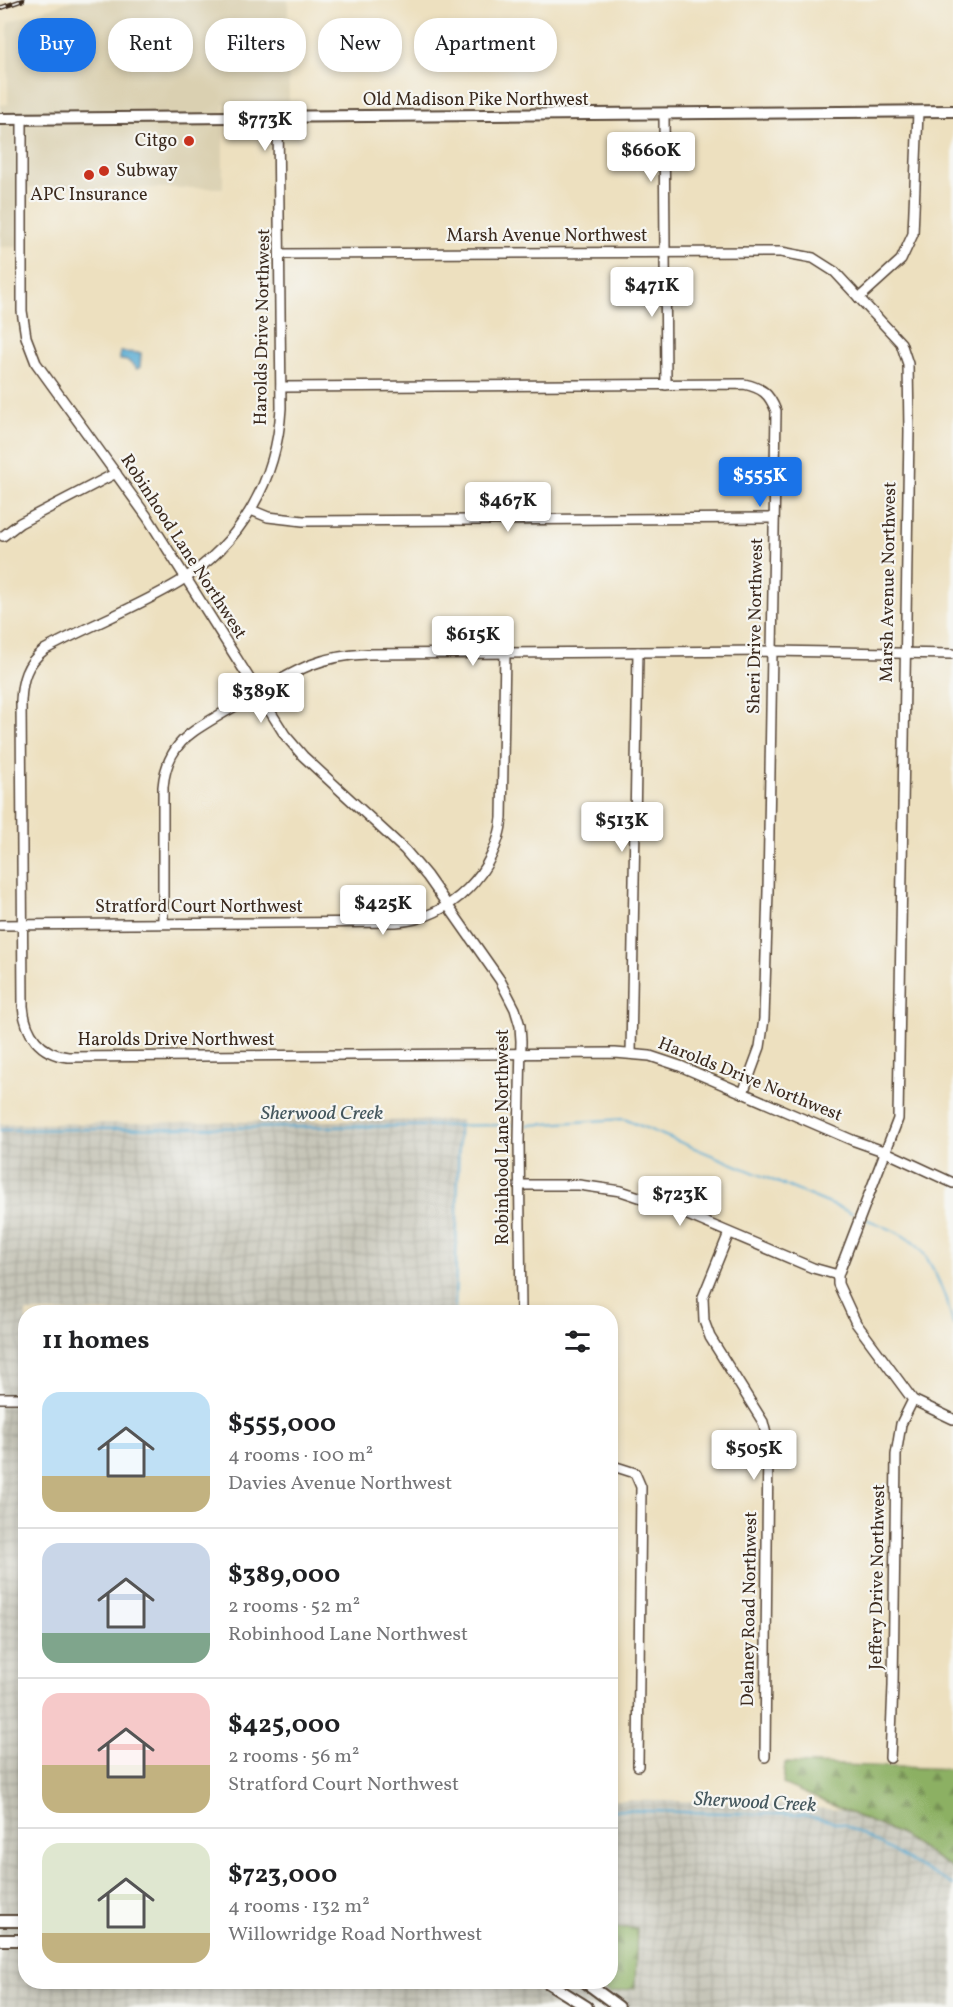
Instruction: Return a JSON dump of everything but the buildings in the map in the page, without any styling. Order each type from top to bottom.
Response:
[{"type":"main road","name":"Old Madison Pike Northwest","points":[[0,119],[953,111]]},
{"type":"main road","points":[[0,1921],[18,1921]]},
{"type":"main road","points":[[0,1940],[18,1940]]},
{"type":"main road","points":[[558,1989],[587,2007]]},
{"type":"main road","points":[[595,1989],[619,2007]]},
{"type":"street","points":[[859,298],[901,260],[913,234],[918,111]]},
{"type":"street","points":[[664,115],[666,385]]},
{"type":"street","name":"Harolds Drive Northwest","points":[[278,118],[281,254],[280,425],[267,479],[251,510],[230,539],[187,577],[44,650],[27,668],[23,680],[21,701],[23,1006],[25,1025],[30,1035],[41,1047],[61,1056],[521,1054],[650,1056],[670,1062],[852,1140],[886,1152],[953,1183]]},
{"type":"street","name":"Robinhood Lane Northwest","points":[[22,119],[22,301],[26,337],[40,369],[116,473],[187,577],[277,724],[294,746],[405,850],[448,905],[507,992],[520,1026],[521,1305]]},
{"type":"street","name":"Marsh Avenue Northwest","points":[[281,254],[781,252],[813,258],[835,272],[901,343],[908,364],[909,431],[898,1119],[838,1275]]},
{"type":"street","name":"Sheri Drive Northwest","points":[[281,387],[744,384],[759,387],[771,397],[776,411],[764,1031],[758,1056],[743,1093]]},
{"type":"street","points":[[3,536],[20,524],[116,473]]},
{"type":"street","points":[[251,510],[274,519],[303,521],[774,518]]},
{"type":"street","points":[[163,923],[163,787],[168,762],[176,748],[187,736],[309,664],[339,656],[505,653],[772,651],[953,654]]},
{"type":"street","points":[[631,1054],[639,652]]},
{"type":"street","name":"Stratford Court Northwest","points":[[0,925],[405,922],[424,917],[448,905],[482,874],[499,838],[502,818],[505,653]]},
{"type":"street","points":[[519,1185],[579,1185],[611,1189],[646,1199],[813,1268],[838,1275],[838,1284],[856,1323],[913,1400],[953,1419]]},
{"type":"street","name":"Delaney Road Northwest","points":[[729,1233],[702,1297],[704,1321],[710,1337],[763,1422],[768,1442],[765,1757]]},
{"type":"street","points":[[0,1398],[18,1398]]},
{"type":"street","name":"Jeffery Drive Northwest","points":[[890,1758],[896,1455],[901,1424],[913,1400]]},
{"type":"street","points":[[618,1468],[635,1473],[641,1487],[638,1766]]},
{"type":"shaded area","points":[[73,0],[288,0],[288,18],[205,18],[205,72],[289,72],[289,103],[223,104],[223,188],[27,188],[27,247],[0,247],[0,105],[8,104],[8,22],[18,19],[18,72],[96,72],[96,18],[20,18]]},
{"type":"shaded area","points":[[461,1120],[456,1305],[18,1305],[18,1989],[605,1989],[610,1993],[612,1989],[618,1989],[618,1974],[637,1929],[618,1928],[618,1800],[735,1802],[843,1810],[901,1835],[953,1869],[953,2007],[0,2007],[0,1124]]},
{"type":"green space","points":[[785,1763],[953,1769],[953,1869],[901,1835],[783,1784]]},
{"type":"green space","points":[[618,1928],[637,1928],[635,1988],[610,1993],[605,1989],[618,1989]]},
{"type":"water","points":[[120,352],[141,353],[140,367],[137,369],[128,361],[120,360]]},
{"type":"waterway","points":[[527,1125],[624,1119],[852,1213]]},
{"type":"waterway","name":"Sherwood Creek","points":[[0,1130],[512,1125]]},
{"type":"waterway","name":"Sherwood Creek","points":[[455,1305],[459,1126]]},
{"type":"waterway","points":[[866,1219],[905,1237],[922,1252],[939,1283],[953,1325]]},
{"type":"waterway","name":"Sherwood Creek","points":[[618,1810],[803,1815],[844,1824],[953,1885]]},
{"type":"railway","points":[[0,8],[23,0]]},
{"type":"place","name":"Citgo","points":[[189,141]]},
{"type":"place","name":"Subway","points":[[104,171]]},
{"type":"place","name":"APC Insurance","points":[[89,175]]}]
